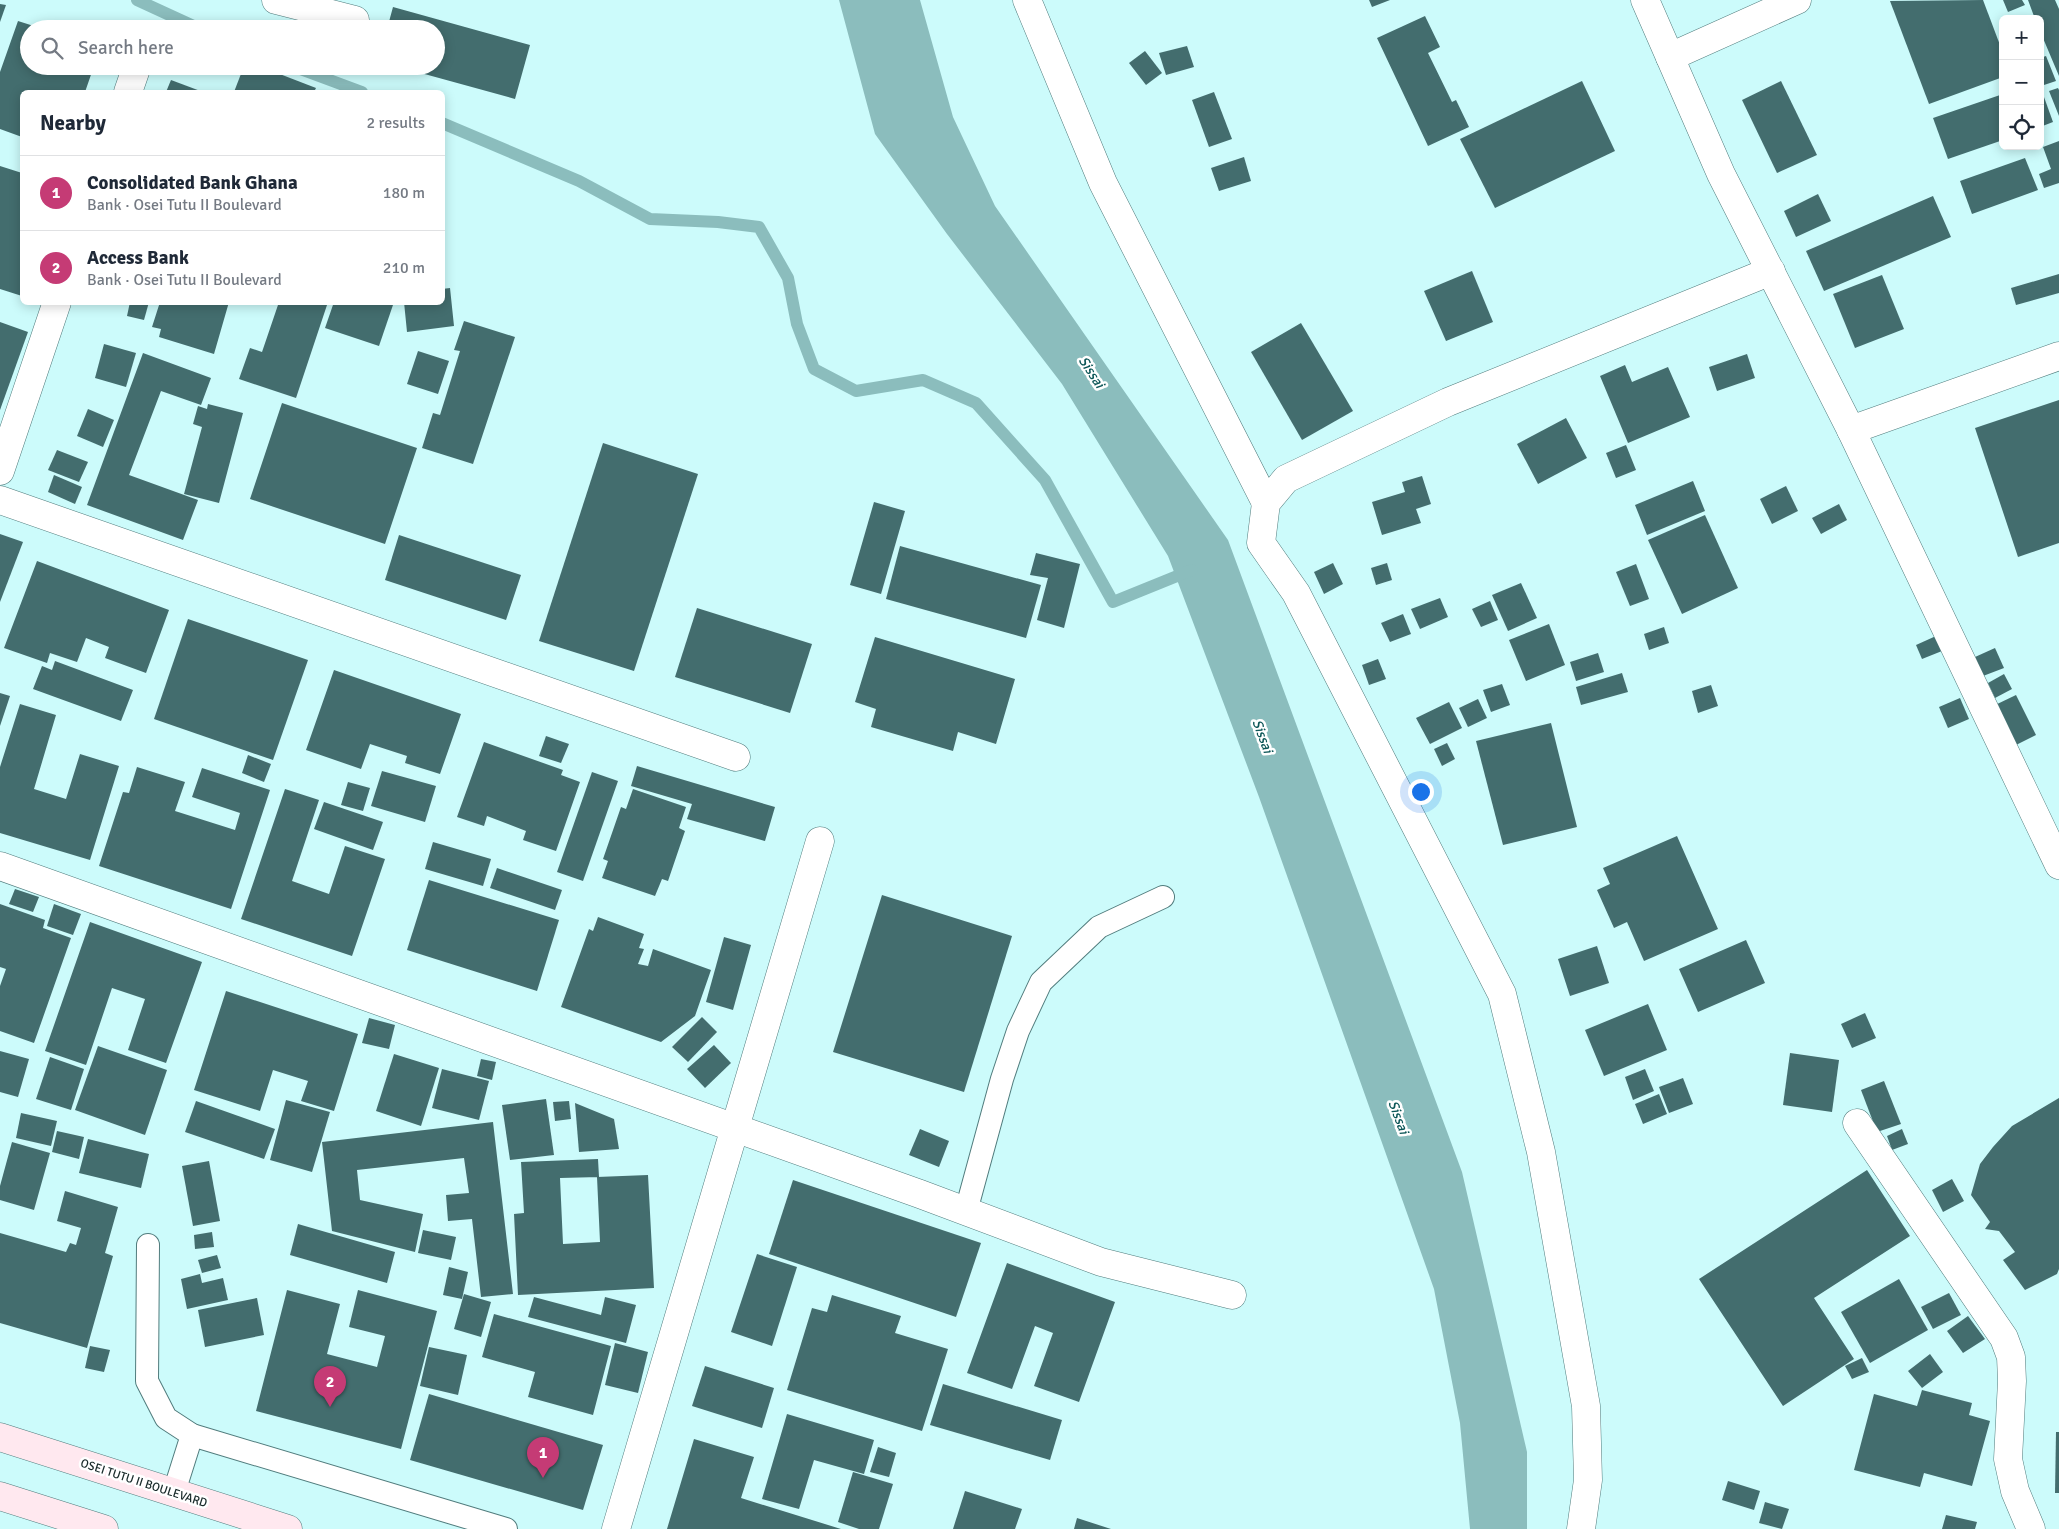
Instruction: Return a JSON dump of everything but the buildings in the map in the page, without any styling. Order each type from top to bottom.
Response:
[{"type":"main road","name":"OSEI TUTU II BOULEVARD","points":[[0,1437],[288,1529]]},
{"type":"main road","points":[[0,1496],[104,1529]]},
{"type":"street","points":[[276,0],[355,20]]},
{"type":"street","points":[[1027,0],[1103,183],[1266,503]]},
{"type":"street","points":[[1645,0],[1721,174],[1851,430],[2059,865]]},
{"type":"street","points":[[1670,57],[1797,0]]},
{"type":"street","points":[[129,90],[134,75]]},
{"type":"street","points":[[1581,1529],[1588,1480],[1586,1406],[1541,1152],[1502,994],[1296,593],[1261,543],[1266,503],[1286,479],[1448,402],[1771,271]]},
{"type":"street","points":[[0,472],[56,305]]},
{"type":"street","points":[[1851,430],[2059,356]]},
{"type":"street","points":[[0,500],[736,757]]},
{"type":"street","points":[[616,1529],[820,841]]},
{"type":"street","points":[[0,866],[966,1211],[1101,1262],[1232,1295]]},
{"type":"street","points":[[1857,1123],[2004,1338],[2011,1357],[2012,1381],[2008,1459],[2015,1490],[2030,1529]]},
{"type":"lane","points":[[966,1211],[1002,1079],[1018,1031],[1041,982],[1099,927],[1163,897]]},
{"type":"lane","points":[[148,1245],[147,1381],[166,1418],[192,1435],[506,1529]]},
{"type":"lane","points":[[174,1492],[192,1435]]},
{"type":"water","name":"Sissai","points":[[839,0],[920,0],[953,117],[995,206],[1228,540],[1462,1172],[1527,1452],[1527,1529],[1470,1529],[1460,1423],[1434,1289],[1259,797],[1168,556],[1062,384],[947,234],[875,134]]},
{"type":"waterway","points":[[137,0],[180,20]]},
{"type":"waterway","points":[[316,75],[357,90]]},
{"type":"waterway","points":[[445,124],[579,181],[650,219],[718,222],[759,227],[788,278],[797,324],[814,369],[856,391],[923,380],[976,403],[1045,480],[1113,602],[1192,570]]},
{"type":"place","name":"Access Bank","points":[[330,1407]]},
{"type":"place","name":"Consolidated Bank Ghana","points":[[543,1478]]}]
